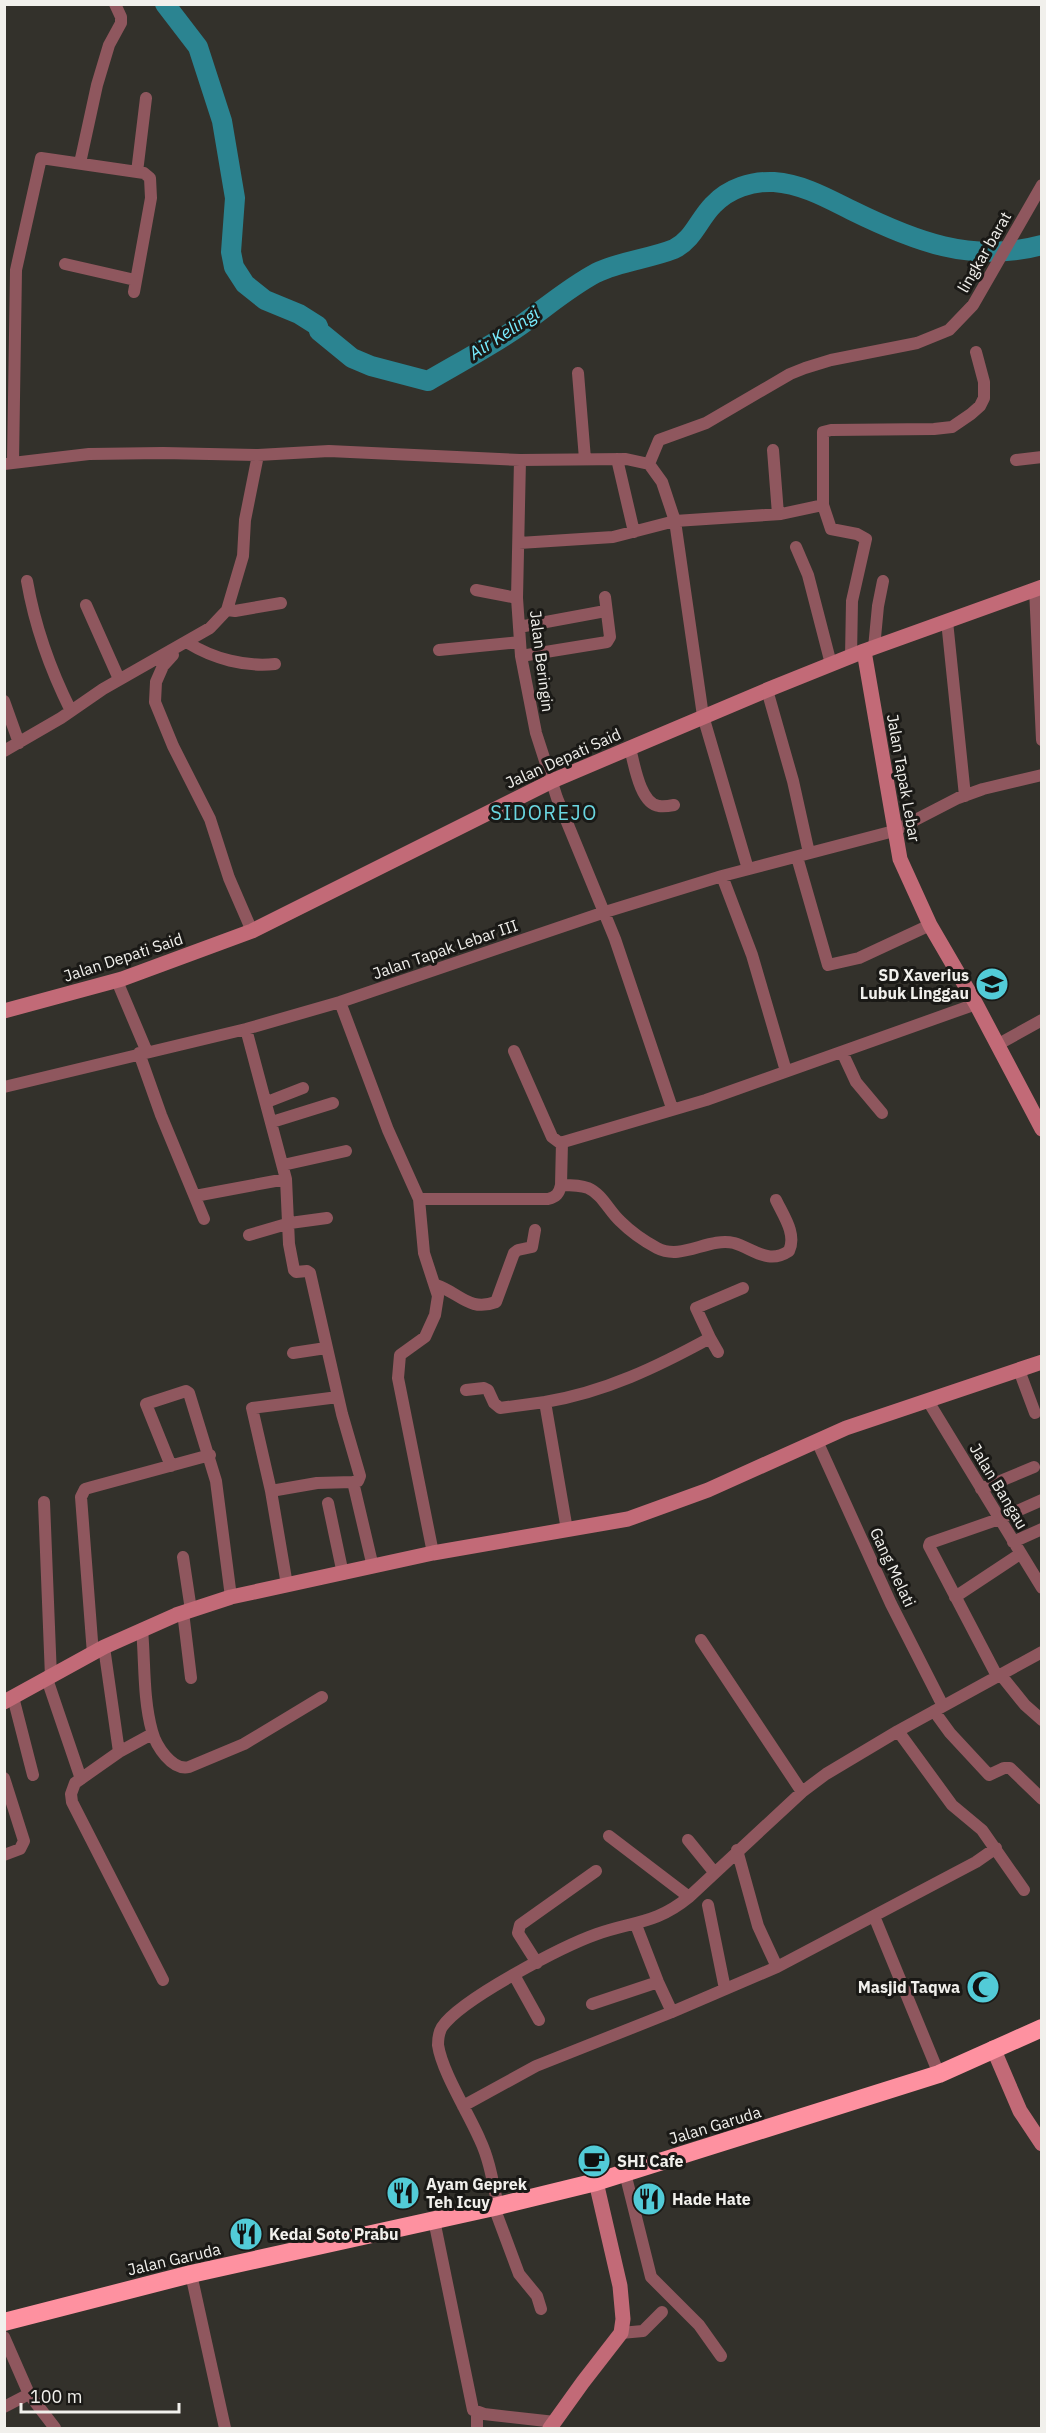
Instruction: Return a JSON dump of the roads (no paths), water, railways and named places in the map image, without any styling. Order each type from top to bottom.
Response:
[{"type":"highway","name":"Jalan Garuda","points":[[4,2322],[190,2274],[596,2182],[939,2074],[1041,2028]]},
{"type":"street","points":[[80,163],[97,85],[109,45],[121,23],[121,17],[115,4]]},
{"type":"street","points":[[137,172],[146,98]]},
{"type":"street","points":[[65,264],[134,286],[151,186],[150,178],[144,173],[41,158],[16,270],[9,463],[89,454],[258,455],[328,451],[520,460],[617,459],[649,465],[662,482],[675,521],[703,716],[748,869]]},
{"type":"street","name":"lingkar barat","points":[[649,465],[659,440],[706,423],[789,374],[831,360],[917,343],[949,330],[973,305],[1041,185]]},
{"type":"street","points":[[863,652],[852,601],[866,539],[857,534],[831,529],[824,505],[823,432],[952,427],[980,406],[984,398],[984,382],[976,352]]},
{"type":"street","points":[[578,373],[585,459]]},
{"type":"street","points":[[773,450],[778,514]]},
{"type":"street","points":[[4,751],[119,680],[184,645],[210,628],[227,610],[243,556],[244,520],[249,487],[258,455]]},
{"type":"street","points":[[1016,460],[1041,457]]},
{"type":"street","points":[[617,459],[634,532]]},
{"type":"street","name":"Jalan Beringin","points":[[520,460],[519,627],[521,656],[536,733],[552,781],[619,949],[672,1108]]},
{"type":"street","points":[[519,543],[614,537],[675,521],[778,514],[824,505]]},
{"type":"street","points":[[796,547],[808,575],[831,664]]},
{"type":"street","points":[[27,581],[33,618],[53,675],[71,711]]},
{"type":"street","points":[[863,652],[878,606],[883,581]]},
{"type":"street","points":[[1038,588],[1041,740]]},
{"type":"street","name":"Jalan Depati Said","points":[[4,1011],[117,981],[252,931],[552,781],[831,664],[1038,588]]},
{"type":"street","points":[[476,590],[518,598]]},
{"type":"street","points":[[521,656],[607,642],[610,637],[605,597]]},
{"type":"street","points":[[227,610],[236,611],[281,603]]},
{"type":"street","points":[[86,605],[119,680]]},
{"type":"street","points":[[519,627],[600,612]]},
{"type":"street","points":[[947,621],[965,796]]},
{"type":"street","points":[[439,650],[520,642]]},
{"type":"street","points":[[184,645],[245,664],[275,664]]},
{"type":"street","points":[[184,645],[163,666],[156,682],[155,702],[173,746],[210,819],[229,878],[252,931]]},
{"type":"street","name":"Jalan Tapak Lebar","points":[[863,652],[900,859],[930,925],[976,1004],[1041,1129]]},
{"type":"street","points":[[767,690],[793,781],[803,855],[828,965],[859,958],[930,925]]},
{"type":"street","points":[[4,701],[19,743]]},
{"type":"street","points":[[630,748],[643,794],[654,805],[660,807],[674,805]]},
{"type":"street","name":"Jalan Tapak Lebar III","points":[[4,1087],[246,1029],[340,1002],[604,913],[722,876],[894,831],[965,796],[1041,775]]},
{"type":"street","points":[[722,876],[752,955],[786,1071]]},
{"type":"street","points":[[117,981],[143,1053],[161,1115],[204,1219]]},
{"type":"street","points":[[340,1002],[388,1130],[419,1199],[424,1253],[436,1285],[437,1307],[432,1325],[422,1341],[400,1355],[398,1378],[433,1553]]},
{"type":"street","points":[[514,1051],[552,1137],[562,1142],[672,1108],[706,1100],[976,1004]]},
{"type":"street","points":[[997,1045],[1041,1020]]},
{"type":"street","points":[[246,1029],[286,1179],[294,1270],[296,1272],[307,1270],[310,1273],[338,1397],[360,1473],[359,1480],[353,1482],[317,1483],[271,1491]]},
{"type":"street","points":[[842,1052],[856,1082],[882,1113]]},
{"type":"street","points":[[267,1102],[303,1088]]},
{"type":"street","points":[[272,1122],[333,1103]]},
{"type":"street","points":[[419,1199],[548,1199],[555,1197],[560,1192],[561,1185],[562,1142]]},
{"type":"street","points":[[283,1165],[346,1151]]},
{"type":"street","points":[[195,1197],[226,1189],[286,1179]]},
{"type":"street","points":[[561,1185],[590,1189],[622,1223],[658,1248],[670,1252],[722,1242],[734,1243],[754,1253],[769,1257],[782,1255],[789,1251],[792,1241],[791,1233],[776,1200]]},
{"type":"street","points":[[249,1235],[290,1223],[327,1218]]},
{"type":"street","points":[[436,1285],[472,1305],[488,1305],[496,1302],[514,1253],[532,1247],[535,1230]]},
{"type":"street","points":[[718,1352],[696,1308],[743,1288]]},
{"type":"street","points":[[466,1390],[483,1388],[489,1390],[494,1403],[500,1408],[545,1402],[624,1381],[657,1367],[710,1338]]},
{"type":"street","points":[[293,1353],[326,1348]]},
{"type":"street","points":[[33,1775],[9,1700],[98,1650],[142,1629],[231,1597],[433,1553],[628,1519],[708,1491],[817,1441],[1041,1362]]},
{"type":"street","points":[[1019,1370],[1035,1413]]},
{"type":"street","points":[[171,1466],[146,1404],[181,1391],[189,1393],[210,1455],[216,1481],[231,1597]]},
{"type":"street","points":[[286,1585],[271,1491],[252,1408],[338,1397]]},
{"type":"street","name":"Jalan Bangau","points":[[928,1401],[1041,1588]]},
{"type":"street","points":[[545,1402],[567,1530]]},
{"type":"street","name":"Gang Melati","points":[[817,1441],[950,1733],[989,1775],[1007,1767],[1041,1799]]},
{"type":"street","points":[[119,1752],[98,1650],[81,1497],[85,1489],[210,1455]]},
{"type":"street","points":[[981,1489],[1034,1467]]},
{"type":"street","points":[[353,1482],[373,1567]]},
{"type":"street","points":[[1041,1500],[999,1519],[929,1544],[955,1597],[999,1675],[1041,1720]]},
{"type":"street","points":[[44,1502],[49,1678],[81,1779]]},
{"type":"street","points":[[328,1503],[343,1574]]},
{"type":"street","points":[[1013,1542],[1041,1528]]},
{"type":"street","points":[[955,1597],[1020,1554]]},
{"type":"street","points":[[183,1557],[191,1678]]},
{"type":"street","points":[[142,1629],[152,1734],[175,1766],[185,1768],[244,1744],[322,1697]]},
{"type":"street","points":[[701,1640],[802,1792]]},
{"type":"street","points":[[541,2309],[537,2296],[519,2274],[496,2206],[481,2141],[463,2106],[439,2048],[440,2033],[449,2019],[514,1975],[537,1963],[598,1934],[636,1925],[669,1912],[802,1792],[826,1774],[898,1731],[1041,1652]]},
{"type":"street","points":[[898,1731],[952,1805],[977,1824],[1024,1890]]},
{"type":"street","points":[[152,1734],[119,1752],[75,1783],[72,1790],[72,1802],[163,1980]]},
{"type":"street","points":[[4,1778],[24,1841],[20,1849],[4,1855]]},
{"type":"street","points":[[609,1836],[688,1897]]},
{"type":"street","points":[[688,1840],[714,1872]]},
{"type":"street","points":[[463,2106],[536,2066],[777,1967],[976,1862],[996,1848]]},
{"type":"street","points":[[738,1850],[758,1926],[777,1967]]},
{"type":"street","points":[[537,1963],[518,1934],[520,1925],[596,1871]]},
{"type":"street","points":[[708,1905],[725,1989]]},
{"type":"street","points":[[874,1916],[939,2074]]},
{"type":"street","points":[[636,1925],[672,2012]]},
{"type":"street","points":[[514,1975],[539,2020]]},
{"type":"street","points":[[592,2004],[658,1982]]},
{"type":"street","points":[[993,2048],[1020,2111],[1041,2144]]},
{"type":"street","points":[[625,2173],[651,2277],[699,2325],[720,2356]]},
{"type":"street","points":[[434,2220],[473,2410],[552,2426],[621,2333],[623,2319],[620,2286],[596,2182]]},
{"type":"street","points":[[190,2274],[225,2428]]},
{"type":"street","points":[[621,2333],[643,2331],[662,2312]]},
{"type":"street","points":[[4,2337],[29,2394],[55,2428]]},
{"type":"street","points":[[4,2407],[29,2394]]},
{"type":"street","points":[[477,2412],[477,2428]]},
{"type":"waterway","name":"Air Kelingi","points":[[165,4],[198,47],[222,121],[235,198],[231,252],[234,267],[245,284],[265,300],[299,314],[318,326],[319,331],[352,358],[371,366],[428,381],[504,337],[574,286],[596,273],[681,245],[719,199],[741,187],[757,183],[784,183],[804,189],[897,231],[944,246],[991,252],[1042,245]]},
{"type":"place","name":"SD Xaverius Lubuk Linggau","points":[[992,984]]},
{"type":"place","name":"Masjid Taqwa","points":[[983,1987]]},
{"type":"place","name":"SHI Cafe","points":[[594,2161]]},
{"type":"place","name":"Ayam Geprek Teh Icuy","points":[[403,2193]]},
{"type":"place","name":"Hade Hate","points":[[649,2199]]},
{"type":"place","name":"Kedai Soto Prabu","points":[[246,2234]]},
{"type":"district","name":"SIDOREJO","points":[[544,812]]}]
